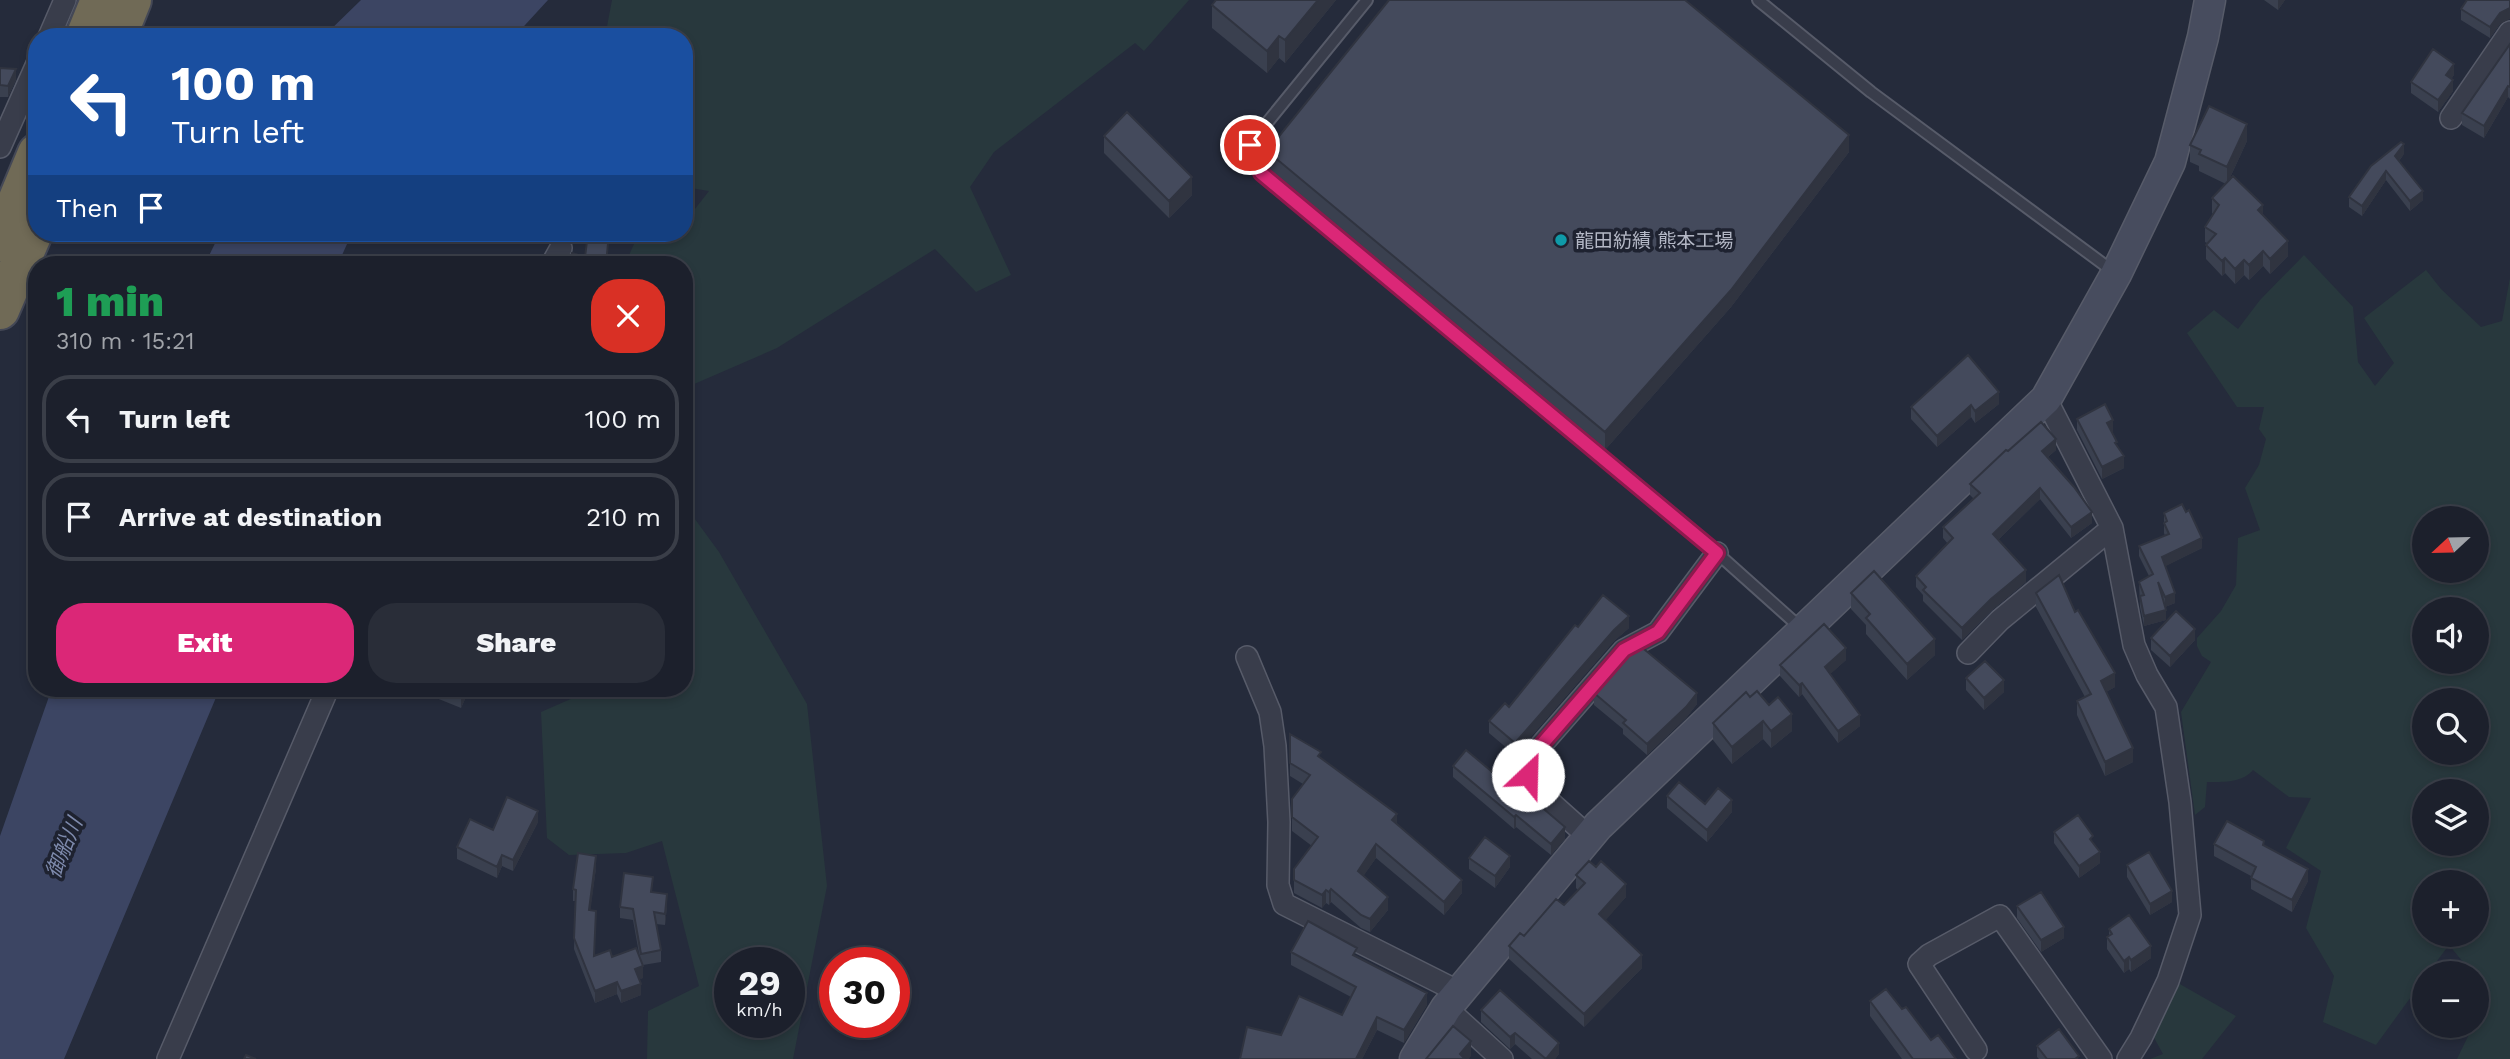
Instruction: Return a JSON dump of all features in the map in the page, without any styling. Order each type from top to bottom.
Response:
[{"type":"highway","points":[[89,28],[100,0]]},
{"type":"highway","points":[[121,28],[132,0]]},
{"type":"highway","points":[[0,242],[28,175]]},
{"type":"highway","points":[[0,310],[29,242]]},
{"type":"street","points":[[53,28],[65,0]]},
{"type":"street","points":[[1415,1059],[1452,1000],[1589,836],[2046,398],[2116,274],[2170,162],[2210,0]]},
{"type":"street","points":[[2451,118],[2510,32]]},
{"type":"street","points":[[0,147],[28,84]]},
{"type":"street","points":[[2046,398],[2112,528],[2134,645],[2147,675],[2166,707],[2180,803],[2190,915],[2168,981],[2141,1038],[2127,1059]]},
{"type":"street","points":[[1968,653],[2000,620],[2112,528]]},
{"type":"street","points":[[1589,836],[1541,794],[1528,775],[1530,758],[1624,650],[1658,632],[1717,553]]},
{"type":"street","points":[[1247,657],[1270,712],[1275,747],[1279,822],[1278,884],[1284,904],[1452,1000],[1502,1059]]},
{"type":"street","points":[[168,1059],[324,697]]},
{"type":"street","points":[[1976,1050],[1919,964],[1929,955],[2000,916],[2101,1059]]},
{"type":"lane","points":[[1367,0],[1250,145],[1261,173],[1717,553],[1804,631]]},
{"type":"lane","points":[[1758,0],[1871,92],[2116,274]]},
{"type":"shaded area","points":[[612,0],[1189,0],[1144,51],[1135,43],[994,152],[970,187],[1011,275],[976,292],[935,249],[777,348],[693,385],[693,256],[629,256],[635,242],[693,242],[693,211],[709,191],[693,188],[693,28],[607,28]]},
{"type":"shaded area","points":[[2304,255],[2353,307],[2358,362],[2375,386],[2394,363],[2364,318],[2426,270],[2441,289],[2481,327],[2502,321],[2510,278],[2510,1059],[2457,1059],[2467,1038],[2489,1038],[2489,961],[2462,961],[2451,947],[2489,947],[2489,870],[2412,870],[2412,947],[2448,947],[2437,961],[2412,961],[2412,996],[2376,1045],[2323,1022],[2334,976],[2306,928],[2321,871],[2286,848],[2311,798],[2289,797],[2253,770],[2238,780],[2207,782],[2205,807],[2195,815],[2181,712],[2211,662],[2202,656],[2197,646],[2197,638],[2221,611],[2236,585],[2238,538],[2260,530],[2245,488],[2259,465],[2266,439],[2259,429],[2264,407],[2237,407],[2187,333],[2214,310],[2238,329],[2260,300]]},
{"type":"shaded area","points":[[693,516],[719,552],[807,704],[827,886],[805,998],[805,947],[714,947],[714,1038],[797,1038],[793,1059],[647,1059],[648,1011],[699,986],[662,841],[626,853],[569,855],[547,838],[541,712],[575,697],[693,697]]},
{"type":"shaded area","points":[[2178,983],[2236,1016],[2202,1059],[2150,1059],[2163,1054],[2152,1034]]},
{"type":"water","points":[[361,0],[548,0],[522,28],[332,28]]},
{"type":"water","points":[[216,242],[348,242],[342,256],[209,256]]},
{"type":"water","name":"御船川","points":[[49,697],[216,697],[64,1059],[0,1059],[0,836]]},
{"type":"building","points":[[1216,0],[1318,0],[1285,40],[1279,36],[1267,51],[1212,5]]},
{"type":"building","name":"龍田紡績 熊本工場","points":[[1389,0],[1685,0],[1849,135],[1731,290],[1605,432],[1267,151]]},
{"type":"building","points":[[2467,0],[2510,0],[2510,8],[2500,13],[2490,27],[2461,9]]},
{"type":"building","points":[[2510,44],[2510,87],[2508,86],[2484,126],[2462,113]]},
{"type":"building","points":[[2433,49],[2454,64],[2446,75],[2453,80],[2438,100],[2411,82]]},
{"type":"building","points":[[0,68],[16,69],[8,86],[0,85]]},
{"type":"building","points":[[2209,106],[2247,124],[2227,167],[2199,154],[2201,150],[2190,145]]},
{"type":"building","points":[[1127,112],[1192,177],[1169,201],[1104,136]]},
{"type":"building","points":[[2401,142],[2404,144],[2395,156],[2423,191],[2410,201],[2386,171],[2362,206],[2349,197],[2371,166]]},
{"type":"building","points":[[2233,176],[2263,205],[2258,210],[2288,241],[2270,259],[2263,251],[2249,265],[2244,260],[2235,269],[2225,258],[2222,261],[2206,245],[2216,234],[2205,227],[2219,205],[2212,198]]},
{"type":"building","points":[[587,242],[608,242],[606,256],[585,256]]},
{"type":"building","points":[[1968,355],[1999,392],[1975,411],[1971,405],[1937,436],[1911,407]]},
{"type":"building","points":[[2105,404],[2113,420],[2107,423],[2124,456],[2102,467],[2077,419]]},
{"type":"building","points":[[2041,422],[2056,439],[2042,451],[2092,512],[2071,527],[2040,488],[1993,534],[2026,570],[1962,628],[1923,590],[1926,587],[1916,576],[1953,538],[1943,527],[1980,493],[1970,484]]},
{"type":"building","points":[[2182,504],[2186,512],[2189,510],[2202,538],[2162,557],[2175,593],[2165,597],[2158,582],[2166,610],[2144,616],[2140,596],[2144,595],[2139,582],[2153,574],[2139,546],[2169,534],[2164,523],[2167,521],[2164,513]]},
{"type":"building","points":[[1874,571],[1935,639],[1907,664],[1866,618],[1870,614],[1851,593]]},
{"type":"building","points":[[2059,575],[2075,612],[2078,610],[2115,673],[2101,681],[2133,748],[2105,762],[2077,701],[2091,694],[2036,593]]},
{"type":"building","points":[[1603,595],[1629,616],[1515,743],[1489,721],[1505,703],[1509,707],[1575,625],[1578,627]]},
{"type":"building","points":[[2176,611],[2195,629],[2170,656],[2151,638]]},
{"type":"building","points":[[1824,624],[1846,648],[1825,667],[1860,715],[1838,731],[1802,683],[1799,685],[1780,665]]},
{"type":"building","points":[[1639,645],[1697,693],[1647,744],[1623,723],[1626,720],[1594,693],[1632,649]]},
{"type":"building","points":[[1985,661],[2004,680],[1984,698],[1966,678]]},
{"type":"building","points":[[1757,691],[1769,705],[1778,697],[1792,714],[1771,731],[1763,721],[1732,747],[1713,723],[1746,692],[1750,697]]},
{"type":"building","points":[[1290,734],[1321,752],[1318,756],[1397,814],[1392,820],[1462,880],[1444,902],[1376,844],[1358,871],[1388,897],[1370,919],[1361,915],[1331,889],[1322,895],[1294,880],[1294,869],[1318,837],[1292,817],[1292,799],[1310,775],[1290,763]]},
{"type":"building","points":[[1466,750],[1502,780],[1505,776],[1565,827],[1551,844],[1453,766]]},
{"type":"building","points":[[1679,782],[1705,804],[1718,788],[1732,800],[1707,830],[1667,796]]},
{"type":"building","points":[[507,797],[538,811],[513,860],[502,855],[497,867],[457,847],[470,819],[493,830]]},
{"type":"building","points":[[2078,815],[2093,836],[2090,839],[2100,852],[2079,866],[2054,832]]},
{"type":"building","points":[[2227,821],[2264,841],[2263,845],[2308,869],[2292,900],[2251,878],[2256,867],[2214,844]]},
{"type":"building","points":[[1485,837],[1510,856],[1495,876],[1469,858]]},
{"type":"building","points":[[2149,852],[2172,891],[2150,904],[2127,865]]},
{"type":"building","points":[[578,853],[596,856],[589,910],[596,911],[594,956],[610,950],[612,957],[636,948],[643,966],[635,969],[641,984],[621,991],[617,982],[595,991],[574,938],[576,890],[573,889]]},
{"type":"building","points":[[1589,861],[1596,867],[1601,861],[1626,884],[1599,914],[1642,955],[1584,1014],[1509,946],[1520,933],[1524,936],[1556,899],[1564,905],[1585,883],[1576,875]]},
{"type":"building","points":[[624,873],[653,877],[651,892],[667,894],[665,914],[654,912],[661,950],[641,954],[633,909],[620,907]]},
{"type":"building","points":[[2041,892],[2064,927],[2041,940],[2017,906]]},
{"type":"building","points":[[2129,915],[2151,946],[2131,960],[2129,957],[2124,961],[2107,937],[2112,934],[2109,929]]},
{"type":"building","points":[[1308,921],[1357,948],[1353,955],[1427,993],[1404,1030],[1377,1017],[1356,1059],[1240,1059],[1247,1027],[1281,1035],[1299,996],[1342,1015],[1356,987],[1291,952]]},
{"type":"building","points":[[1886,989],[1902,1009],[1906,1007],[1931,1040],[1938,1035],[1956,1059],[1913,1059],[1870,1001]]},
{"type":"building","points":[[1500,990],[1559,1043],[1546,1059],[1515,1033],[1510,1037],[1481,1010]]},
{"type":"building","points":[[1453,1026],[1471,1041],[1460,1054],[1465,1059],[1426,1059]]},
{"type":"building","points":[[2059,1029],[2079,1056],[2075,1059],[2047,1059],[2037,1046]]},
{"type":"place","name":"龍田紡績 熊本工場","points":[[1561,240]]},
{"type":"route","points":[[1250,145],[1261,173],[1717,553],[1658,632],[1624,650],[1530,758],[1528,775]]}]
